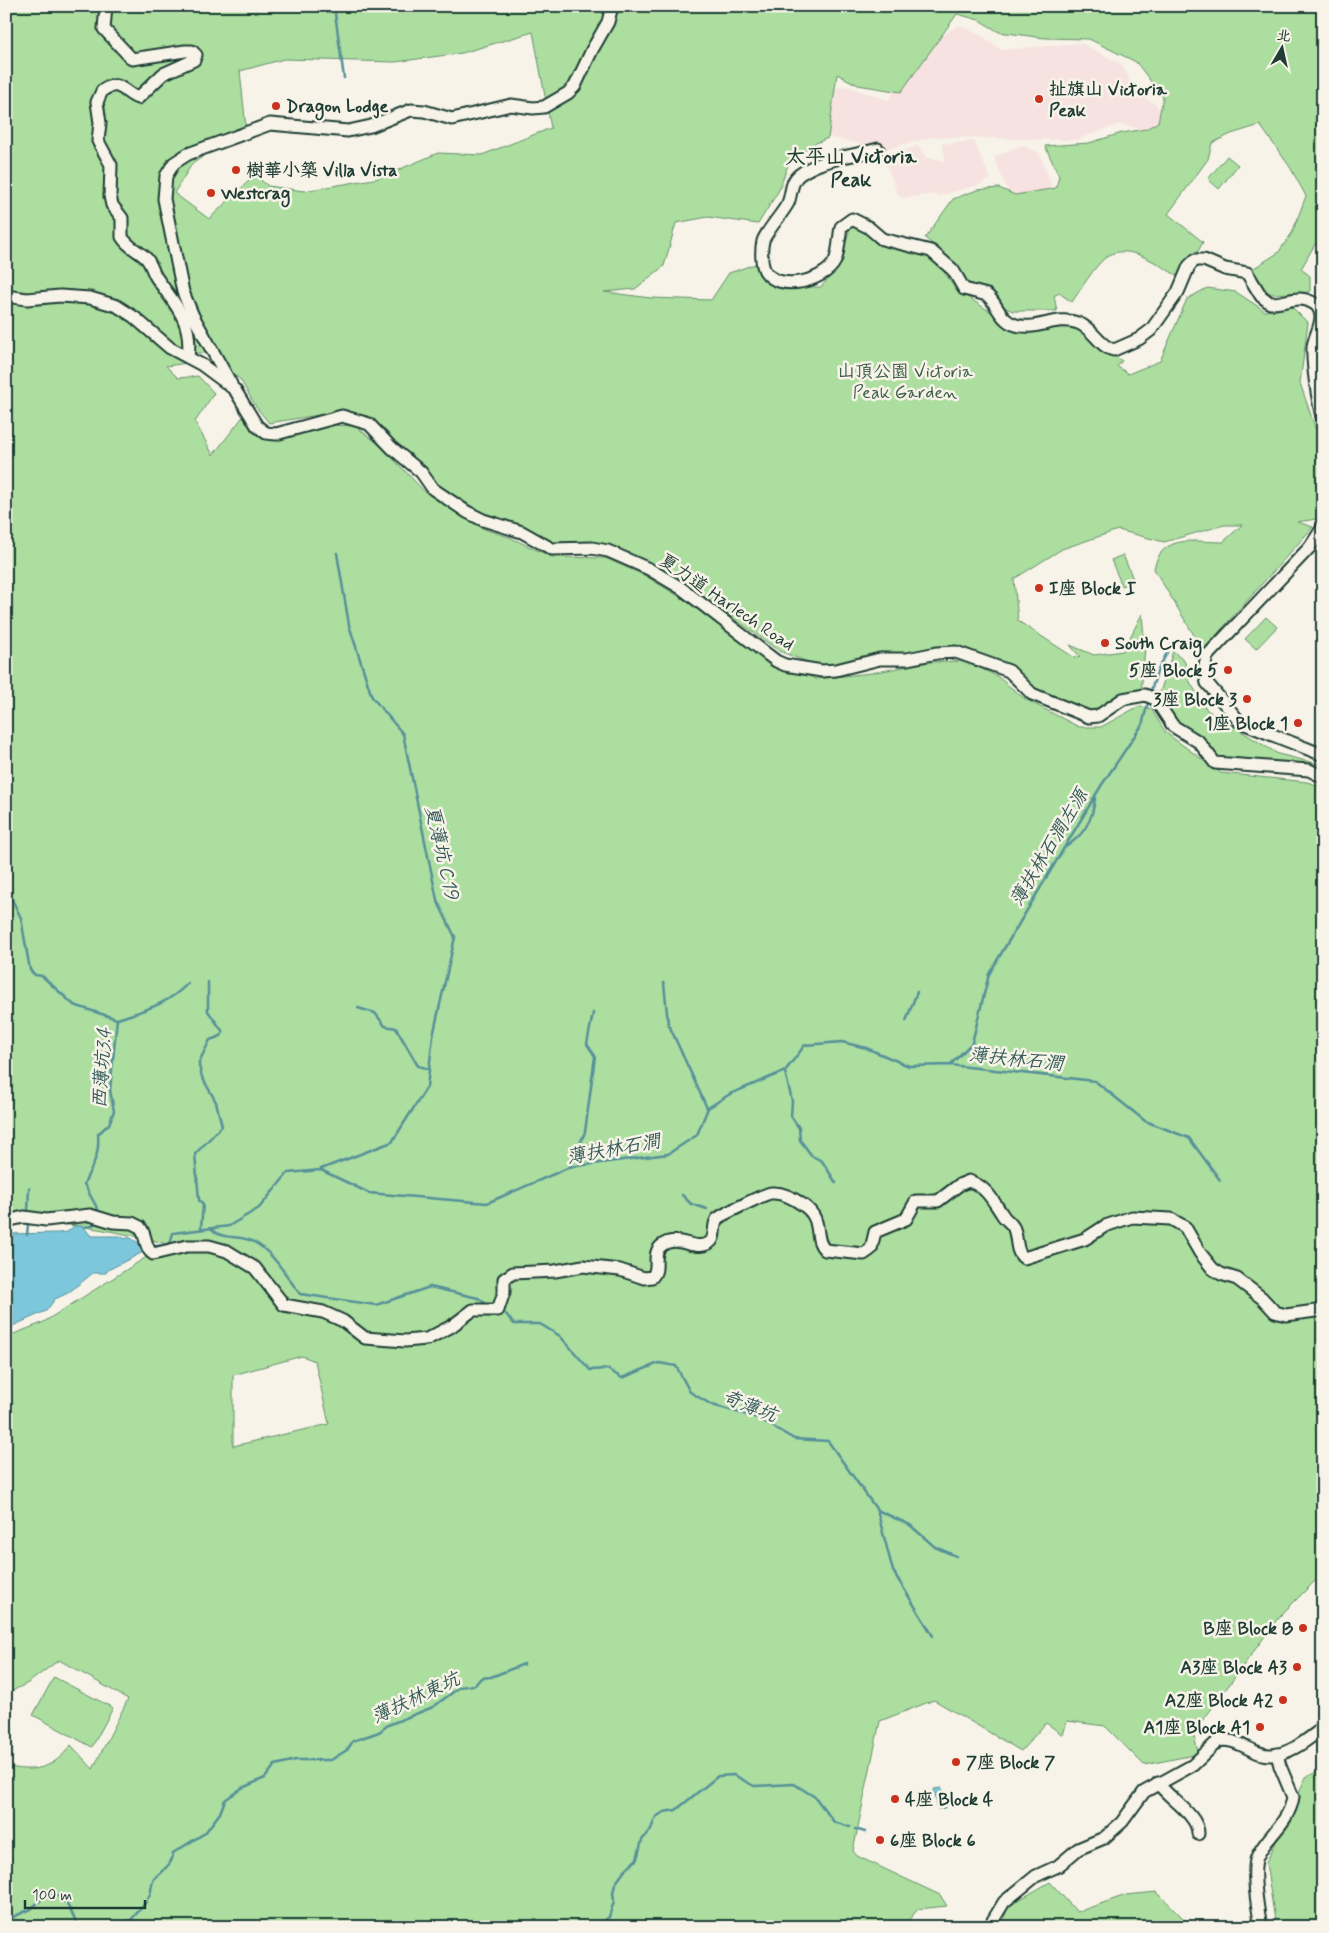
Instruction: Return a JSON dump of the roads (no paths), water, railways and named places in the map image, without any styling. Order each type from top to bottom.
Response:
[{"type":"street","points":[[106,6],[104,29],[131,59],[137,60],[185,51],[196,54],[194,60],[161,76],[138,98],[134,97],[125,88],[112,86],[102,91],[97,102],[100,121],[98,141],[111,165],[111,204],[122,218],[122,237],[130,246],[147,258],[156,277],[174,301],[190,333],[188,357]]},
{"type":"street","points":[[235,390],[193,316],[182,292],[164,203],[165,179],[174,163],[188,154],[270,124],[345,131],[363,128],[410,110],[424,111],[449,119],[511,105],[533,108],[544,107],[568,93],[575,86],[608,22],[612,6]]},
{"type":"street","points":[[878,149],[812,167],[797,177],[792,185],[788,204],[763,239],[762,261],[765,271],[772,278],[782,282],[807,281],[827,270],[834,261],[841,227],[852,219],[868,227],[882,239],[931,251],[953,270],[964,289],[990,297],[1001,316],[1009,322],[1029,327],[1059,321],[1075,322],[1091,330],[1105,347],[1114,350],[1148,334],[1178,292],[1191,264],[1197,260],[1204,260],[1225,270],[1247,273],[1261,296],[1270,303],[1298,299],[1311,302],[1319,308],[1322,326],[1313,345],[1323,421]]},
{"type":"street","name":"夏力道 Harlech Road","points":[[6,296],[27,299],[60,296],[93,298],[109,303],[134,317],[166,346],[209,370],[235,390],[257,426],[270,434],[342,416],[371,424],[392,448],[420,472],[433,489],[466,512],[483,520],[522,532],[552,549],[592,548],[608,550],[649,569],[675,584],[776,661],[822,670],[836,670],[880,659],[907,659],[954,652],[1011,672],[1032,694],[1085,716],[1097,716],[1122,700],[1140,696],[1155,698],[1174,726],[1199,742],[1215,763],[1309,770],[1323,777]]},
{"type":"street","points":[[1323,528],[1310,547],[1207,656],[1204,670],[1207,683],[1240,722],[1323,755]]},
{"type":"street","points":[[7,1220],[24,1217],[46,1220],[99,1217],[140,1227],[144,1233],[149,1251],[153,1254],[187,1246],[220,1248],[255,1268],[284,1305],[322,1312],[343,1321],[365,1338],[415,1341],[427,1339],[452,1326],[474,1310],[498,1310],[504,1292],[504,1279],[513,1273],[555,1272],[582,1266],[620,1270],[644,1278],[652,1278],[656,1271],[656,1254],[664,1244],[677,1240],[708,1244],[713,1239],[715,1223],[721,1214],[769,1193],[792,1198],[812,1212],[816,1220],[821,1244],[826,1250],[864,1254],[870,1251],[875,1232],[906,1219],[916,1201],[938,1201],[962,1183],[969,1182],[981,1188],[996,1202],[1003,1216],[1015,1230],[1018,1251],[1022,1258],[1028,1258],[1046,1250],[1085,1239],[1105,1226],[1134,1216],[1171,1220],[1180,1222],[1187,1229],[1200,1253],[1213,1269],[1221,1274],[1238,1278],[1277,1313],[1286,1315],[1323,1310]]},
{"type":"street","points":[[989,1927],[1004,1902],[1036,1876],[1058,1866],[1078,1849],[1104,1838],[1122,1822],[1140,1795],[1158,1783],[1193,1765],[1221,1740],[1262,1755],[1277,1754],[1296,1746],[1323,1728]]},
{"type":"street","points":[[1261,1927],[1256,1862],[1264,1845],[1280,1827],[1294,1797],[1280,1766],[1277,1754]]},
{"type":"street","points":[[1158,1783],[1168,1796],[1191,1816],[1197,1827],[1198,1834]]},
{"type":"water","points":[[74,1226],[83,1226],[91,1236],[121,1236],[125,1239],[129,1237],[145,1247],[145,1251],[108,1270],[106,1273],[93,1273],[68,1293],[55,1299],[46,1311],[6,1329],[6,1234],[59,1233],[67,1232]]},
{"type":"water","points":[[942,1788],[946,1808],[938,1809],[934,1789]]},
{"type":"waterway","points":[[334,6],[344,78]]},
{"type":"waterway","name":"夏薄坑 C19","points":[[321,1169],[392,1142],[427,1087],[433,1036],[455,937],[437,900],[403,734],[372,697],[349,625],[337,553]]},
{"type":"waterway","name":"薄扶林石澗左源","points":[[1150,694],[1157,672],[1172,643]]},
{"type":"waterway","name":"薄扶林石澗左源","points":[[950,1065],[972,1043],[989,974],[1101,786],[1142,725],[1149,699]]},
{"type":"waterway","points":[[1064,848],[1077,838],[1086,827],[1090,820],[1095,798]]},
{"type":"waterway","name":"西薄坑3.4","points":[[6,887],[21,918],[30,970],[35,975],[42,976],[74,1005],[117,1019],[110,1090],[114,1111],[109,1124],[98,1134],[97,1155],[84,1184],[101,1215]]},
{"type":"waterway","points":[[201,1228],[203,1204],[199,1200],[195,1154],[222,1126],[216,1102],[202,1077],[199,1066],[199,1062],[210,1040],[221,1036],[223,1032],[208,1011],[208,982]]},
{"type":"waterway","points":[[118,1019],[164,1001],[188,983]]},
{"type":"waterway","points":[[664,983],[668,1023],[707,1108]]},
{"type":"waterway","points":[[906,1021],[917,992]]},
{"type":"waterway","points":[[358,1008],[375,1013],[385,1026],[396,1028],[418,1066],[429,1069]]},
{"type":"waterway","points":[[570,1167],[585,1132],[595,1056],[587,1044],[593,1013]]},
{"type":"waterway","name":"薄扶林石澗","points":[[150,1247],[170,1244],[173,1233],[229,1226],[259,1208],[288,1173],[321,1170],[369,1193],[487,1203],[570,1167],[668,1154],[697,1135],[708,1108],[730,1094],[785,1071],[805,1045],[842,1042],[866,1048],[909,1066],[950,1065],[1095,1081],[1145,1121],[1189,1138],[1220,1180]]},
{"type":"waterway","points":[[785,1072],[792,1101],[791,1116],[799,1128],[800,1140],[812,1156],[822,1161],[836,1183]]},
{"type":"waterway","points":[[28,1211],[29,1188]]},
{"type":"waterway","points":[[682,1195],[691,1204],[707,1209]]},
{"type":"waterway","name":"西薄坑3.4","points":[[84,1227],[92,1226],[97,1221]]},
{"type":"waterway","points":[[27,1235],[28,1224]]},
{"type":"waterway","points":[[211,1228],[220,1235],[243,1238],[254,1242],[268,1252],[300,1294],[376,1305],[430,1287],[478,1298],[489,1306]]},
{"type":"waterway","name":"奇薄坑","points":[[506,1314],[514,1324],[540,1324],[560,1336],[590,1370],[607,1369],[622,1378],[659,1363],[676,1366],[690,1392],[712,1405],[758,1418],[794,1439],[828,1441],[877,1510],[893,1571],[933,1636]]},
{"type":"waterway","points":[[877,1510],[910,1525],[935,1547],[956,1556]]},
{"type":"waterway","name":"薄扶林東坑","points":[[148,1898],[154,1879],[169,1865],[173,1853],[205,1833],[220,1813],[225,1800],[242,1788],[265,1778],[275,1765],[296,1760],[331,1760],[347,1750],[353,1741],[379,1732],[388,1725],[433,1707],[460,1687],[475,1685],[481,1678],[491,1677],[524,1664]]},
{"type":"waterway","points":[[597,1927],[609,1917],[614,1901],[615,1884],[626,1869],[637,1859],[642,1840],[650,1831],[656,1817],[664,1812],[676,1810],[718,1776],[734,1775],[754,1786],[794,1784],[815,1797],[834,1822],[850,1827]]},
{"type":"waterway","points":[[855,1829],[865,1832]]},
{"type":"waterway","name":"薄扶林東坑","points":[[6,1920],[31,1909],[47,1894],[64,1900],[80,1927]]},
{"type":"waterway","name":"薄扶林東坑","points":[[113,1927],[131,1920],[147,1901]]},
{"type":"place","name":"扯旗山 Victoria Peak","points":[[1039,99]]},
{"type":"place","name":"Dragon Lodge","points":[[276,106]]},
{"type":"place","name":"樹華小築 Villa Vista","points":[[236,170]]},
{"type":"place","name":"Westcrag","points":[[211,193]]},
{"type":"place","name":"I座 Block I","points":[[1039,588]]},
{"type":"place","name":"South Craig","points":[[1105,643]]},
{"type":"place","name":"5座 Block 5","points":[[1228,670]]},
{"type":"place","name":"3座 Block 3","points":[[1247,699]]},
{"type":"place","name":"1座 Block 1","points":[[1298,723]]},
{"type":"place","name":"B座 Block B","points":[[1303,1628]]},
{"type":"place","name":"A3座 Block A3","points":[[1297,1667]]},
{"type":"place","name":"A2座 Block A2","points":[[1283,1700]]},
{"type":"place","name":"A1座 Block A1","points":[[1260,1727]]},
{"type":"place","name":"7座 Block 7","points":[[956,1762]]},
{"type":"place","name":"4座 Block 4","points":[[895,1799]]},
{"type":"place","name":"6座 Block 6","points":[[880,1840]]},
{"type":"district","name":"太平山 Victoria Peak","points":[[851,168]]},
{"type":"park label","name":"山頂公園 Victoria Peak Garden","points":[[905,381]]}]
